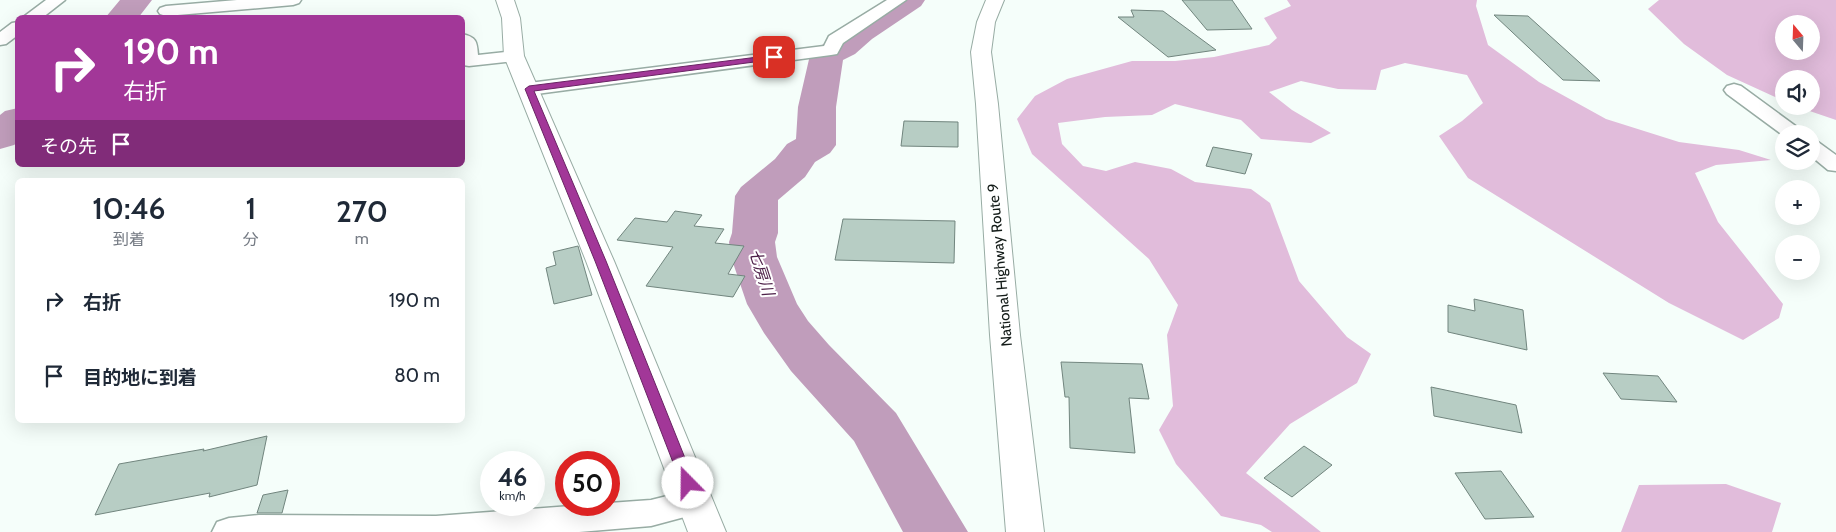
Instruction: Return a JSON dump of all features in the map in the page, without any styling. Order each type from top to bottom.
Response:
[{"type":"main road","points":[[505,0],[511,18],[514,56],[600,261],[707,532]]},
{"type":"main road","name":"National Highway Route 9","points":[[995,0],[986,22],[981,52],[987,104],[1005,335],[1025,532]]},
{"type":"street","points":[[34,15],[57,0]]},
{"type":"street","points":[[166,11],[293,0]]},
{"type":"street","points":[[291,15],[296,13],[304,0]]},
{"type":"street","points":[[529,89],[831,50],[835,40],[898,0]]},
{"type":"street","points":[[0,40],[15,29]]},
{"type":"street","points":[[465,40],[468,41],[469,61],[514,56]]},
{"type":"street","points":[[1734,90],[1782,125]]},
{"type":"street","points":[[1820,153],[1836,165]]},
{"type":"street","points":[[229,532],[259,529],[436,530],[651,513],[695,502]]},
{"type":"shaded area","points":[[1287,0],[1477,0],[1476,6],[1488,45],[1539,82],[1606,119],[1679,142],[1739,150],[1771,160],[1716,165],[1695,173],[1718,222],[1783,304],[1779,318],[1743,340],[1669,303],[1468,178],[1439,136],[1462,121],[1483,103],[1467,75],[1405,63],[1381,70],[1376,90],[1338,89],[1301,81],[1269,92],[1292,110],[1331,133],[1311,143],[1261,139],[1241,120],[1175,104],[1152,115],[1105,117],[1058,123],[1062,144],[1083,166],[1106,171],[1135,162],[1171,169],[1195,182],[1251,189],[1270,203],[1299,281],[1347,337],[1371,354],[1357,383],[1290,424],[1246,473],[1321,532],[1272,532],[1261,525],[1221,516],[1176,464],[1159,430],[1173,406],[1167,335],[1178,305],[1149,259],[1032,154],[1017,119],[1035,96],[1067,79],[1132,61],[1175,61],[1214,57],[1269,45],[1277,38],[1264,18],[1291,6]]},
{"type":"shaded area","points":[[1659,0],[1836,0],[1836,120],[1820,115],[1820,70],[1775,70],[1775,97],[1727,75],[1684,44],[1648,9]]},
{"type":"shaded area","points":[[1726,484],[1781,503],[1772,532],[1621,532],[1639,485]]},
{"type":"building","points":[[1182,0],[1232,0],[1252,29],[1207,30]]},
{"type":"building","points":[[1131,10],[1163,11],[1216,50],[1168,57],[1118,17],[1134,17]]},
{"type":"building","points":[[1494,15],[1528,16],[1600,81],[1563,80]]},
{"type":"building","points":[[904,121],[958,122],[958,147],[901,146]]},
{"type":"building","points":[[1213,147],[1252,154],[1245,174],[1206,166]]},
{"type":"building","points":[[675,211],[702,215],[694,226],[724,229],[715,243],[744,246],[728,274],[745,276],[733,297],[646,286],[673,247],[617,240],[635,218],[667,222]]},
{"type":"building","points":[[843,219],[955,221],[954,263],[835,260]]},
{"type":"building","points":[[578,246],[592,295],[554,304],[546,268],[556,265],[553,252]]},
{"type":"building","points":[[1474,299],[1523,310],[1527,350],[1448,332],[1448,305],[1475,311]]},
{"type":"building","points":[[1061,362],[1142,364],[1149,399],[1129,398],[1135,453],[1070,448],[1069,397],[1065,397]]},
{"type":"building","points":[[1603,373],[1658,376],[1677,402],[1621,399]]},
{"type":"building","points":[[1431,387],[1516,405],[1522,433],[1434,416]]},
{"type":"building","points":[[267,436],[257,485],[209,497],[210,493],[95,515],[119,464],[204,449],[203,451]]},
{"type":"building","points":[[1304,446],[1332,465],[1292,497],[1264,478]]},
{"type":"building","points":[[1501,471],[1534,517],[1485,519],[1455,473]]},
{"type":"building","points":[[288,490],[282,513],[257,513],[263,495]]},
{"type":"waterway","points":[[123,15],[137,0]]},
{"type":"waterway","name":"七房川","points":[[910,0],[861,32],[843,47],[827,55],[817,107],[816,145],[801,153],[790,168],[756,196],[755,233],[752,242],[754,257],[772,304],[790,333],[810,358],[876,428],[936,532]]},
{"type":"waterway","points":[[0,137],[15,122]]},
{"type":"route","points":[[688,483],[529,89],[607,77],[774,57]]}]
